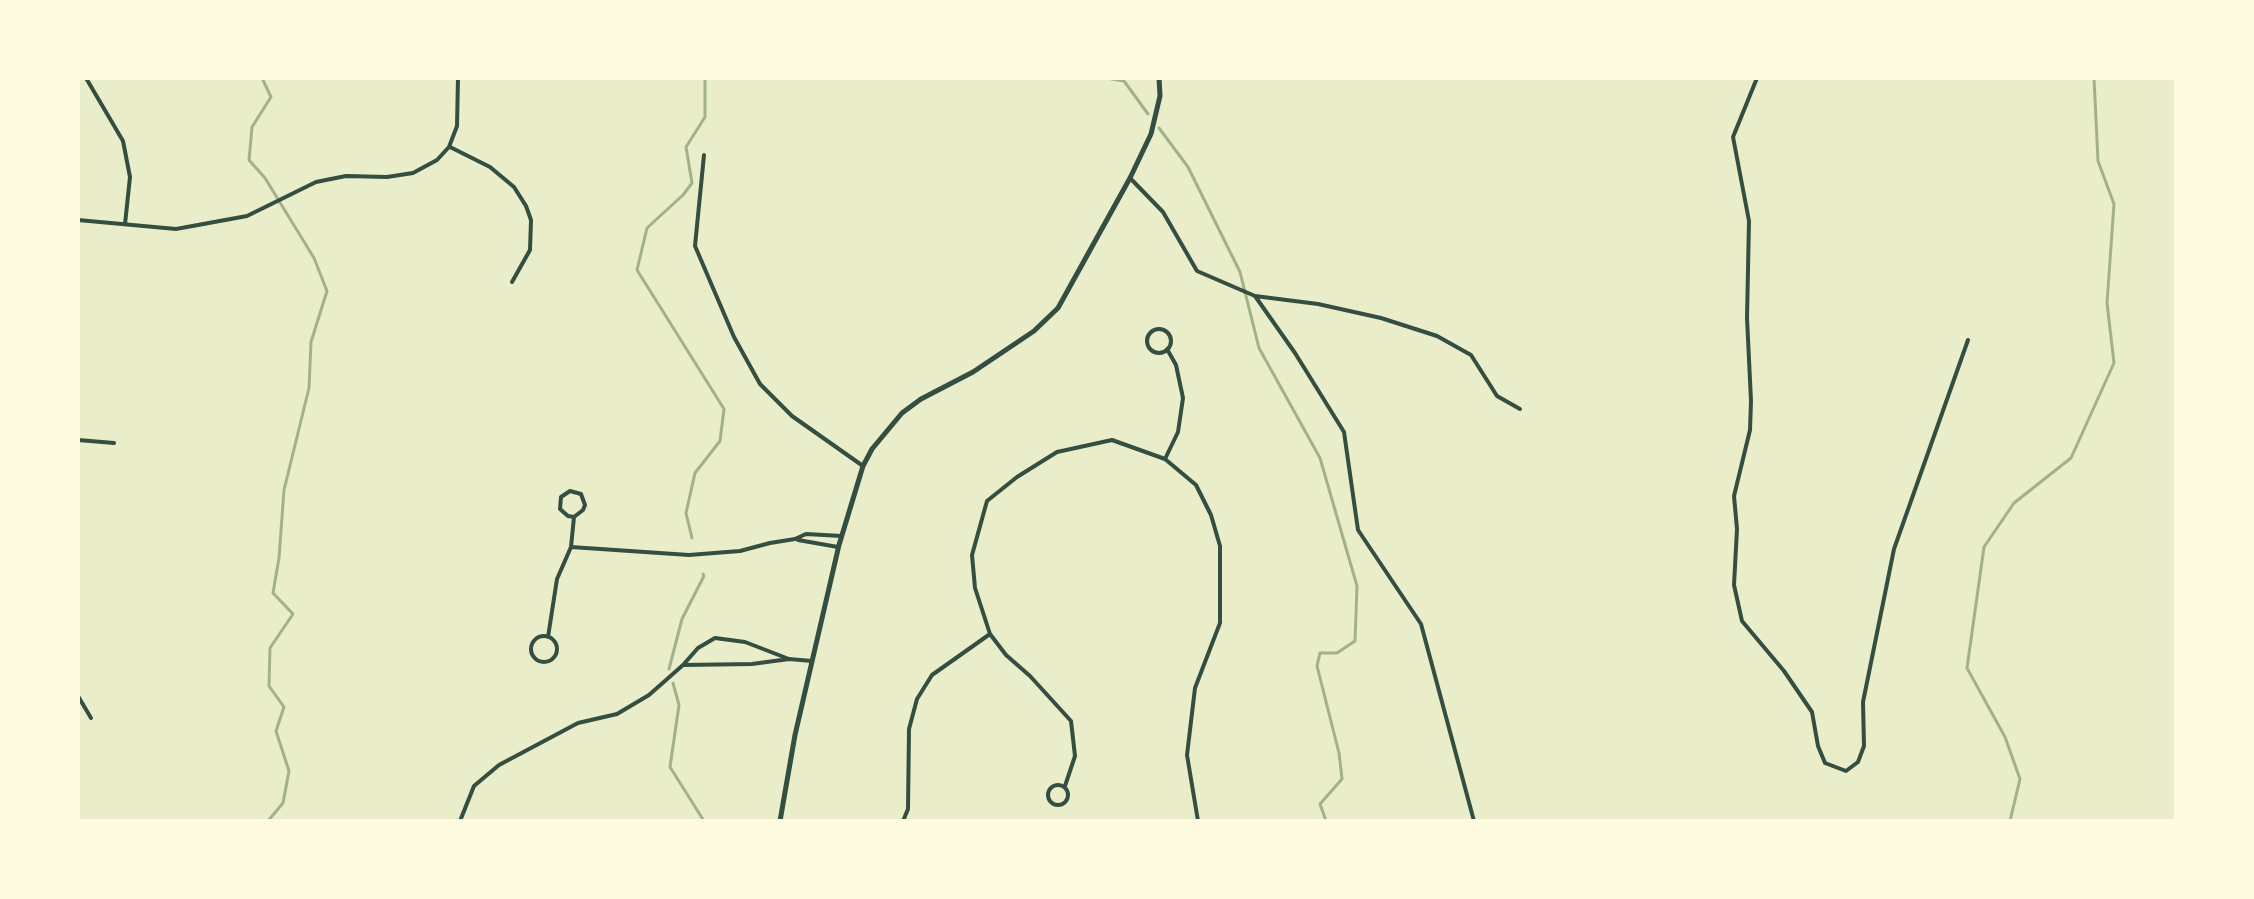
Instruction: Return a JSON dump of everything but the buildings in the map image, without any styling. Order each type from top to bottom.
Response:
[{"type":"street","points":[[86,78],[123,141],[130,177],[125,224]]},
{"type":"street","points":[[78,220],[176,229],[247,216],[316,182],[346,176],[387,177],[413,173],[437,160],[449,147],[457,126],[458,78]]},
{"type":"street","points":[[780,821],[795,735],[838,547],[863,466],[872,449],[902,413],[921,399],[973,372],[1022,339],[1058,308],[1151,134],[1160,96],[1159,78]]},
{"type":"street","points":[[1757,78],[1733,137],[1749,221],[1747,318],[1751,401],[1750,430],[1734,496],[1737,529],[1734,585],[1742,621],[1784,671],[1812,712],[1818,746],[1825,763],[1846,771],[1858,762],[1864,746],[1863,702],[1894,549],[1968,340]]},
{"type":"street","points":[[449,147],[490,167],[514,187],[526,206],[531,220],[530,250],[512,282]]},
{"type":"street","points":[[704,155],[695,246],[734,337],[760,384],[792,416],[863,466]]},
{"type":"street","points":[[1130,178],[1163,212],[1197,271],[1255,296],[1343,309],[1437,336],[1471,355],[1497,396],[1520,409]]},
{"type":"street","points":[[1255,296],[1344,432],[1358,530],[1421,624],[1474,821]]},
{"type":"street","points":[[1162,329],[1168,333],[1171,343],[1167,349],[1160,352],[1151,349],[1148,339],[1151,332],[1162,329]]},
{"type":"street","points":[[1165,459],[1178,432],[1183,398],[1176,365],[1167,349]]},
{"type":"street","points":[[78,440],[114,443]]},
{"type":"street","points":[[1065,786],[1055,785],[1049,789],[1051,802],[1057,805],[1066,801],[1069,795],[1065,786],[1075,756],[1071,721],[1006,655],[990,634],[977,597],[972,555],[987,501],[1017,477],[1057,452],[1112,440],[1165,459],[1196,485],[1211,515],[1220,546],[1220,623],[1195,688],[1187,755],[1198,821]]},
{"type":"street","points":[[548,637],[557,579],[571,547],[574,517],[583,510],[584,499],[570,491],[561,497],[560,509],[574,517]]},
{"type":"street","points":[[571,547],[689,555],[740,551],[806,534],[842,536]]},
{"type":"street","points":[[795,539],[838,547]]},
{"type":"street","points":[[903,821],[908,809],[909,729],[917,699],[932,675],[990,634]]},
{"type":"street","points":[[540,637],[548,637],[555,642],[557,655],[551,661],[538,661],[532,655],[533,642],[540,637]]},
{"type":"street","points":[[460,821],[474,786],[499,765],[578,723],[617,714],[649,695],[698,648],[715,638],[745,642],[789,659]]},
{"type":"street","points":[[683,665],[752,664],[789,659],[812,661]]},
{"type":"street","points":[[78,696],[91,718]]},
{"type":"waterway","points":[[262,78],[271,97],[252,127],[249,160],[265,178],[314,258],[327,291],[311,342],[309,388],[284,490],[273,593],[293,614],[270,648],[269,686],[284,707],[276,731],[289,771],[283,803],[268,821]]},
{"type":"waterway","points":[[692,538],[686,513],[695,473],[720,441],[724,409],[637,270],[647,228],[692,183],[686,147],[705,117],[705,78]]},
{"type":"waterway","points":[[1106,78],[1124,81],[1148,114]]},
{"type":"waterway","points":[[2010,821],[2020,779],[2005,737],[1967,668],[1984,547],[2014,503],[2071,458],[2114,363],[2107,303],[2114,204],[2098,161],[2094,78]]},
{"type":"waterway","points":[[1159,128],[1188,167],[1240,272],[1259,348],[1320,458],[1357,586],[1355,641],[1337,653],[1320,653],[1317,666],[1339,753],[1342,779],[1320,804],[1326,821]]},
{"type":"waterway","points":[[669,669],[682,619],[703,574]]},
{"type":"waterway","points":[[673,683],[679,705],[670,767],[704,821]]}]
